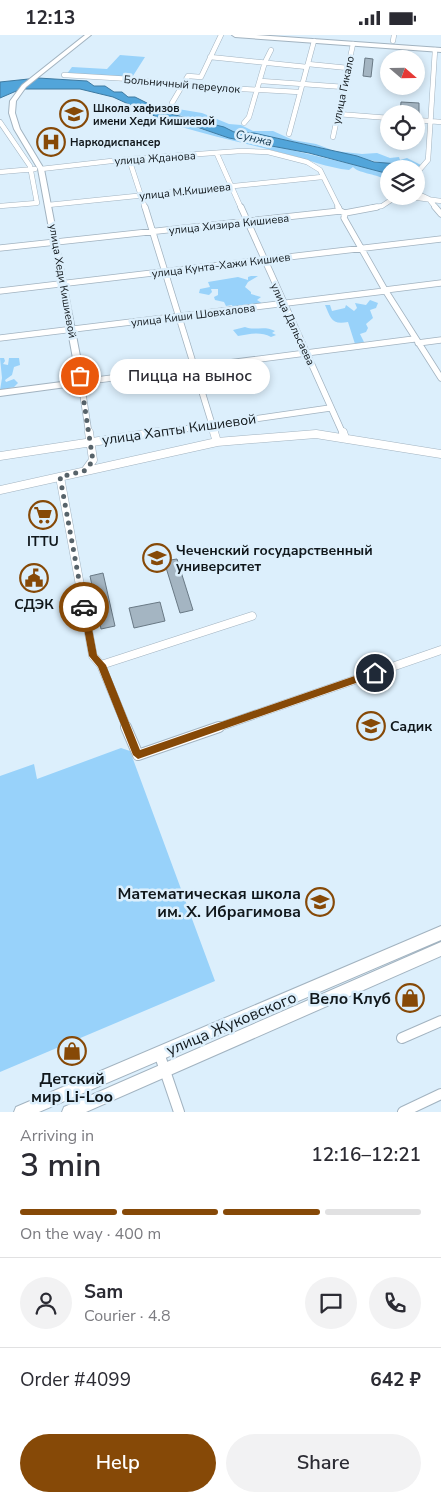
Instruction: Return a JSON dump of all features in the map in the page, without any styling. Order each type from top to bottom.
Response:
[{"type":"main road","points":[[13,120],[12,108],[16,96],[33,77],[88,35]]},
{"type":"main road","points":[[235,35],[306,37],[353,44],[438,50]]},
{"type":"main road","points":[[323,39],[393,38],[441,45]]},
{"type":"main road","name":"улица Хеди Кишиевой","points":[[13,120],[41,168],[81,382]]},
{"type":"main road","points":[[0,393],[81,382]]},
{"type":"main road","name":"улица Жуковского","points":[[21,1112],[441,933]]},
{"type":"main road","points":[[69,1112],[441,949]]},
{"type":"street","points":[[172,103],[188,76],[200,77],[221,35]]},
{"type":"street","points":[[289,134],[314,38]]},
{"type":"street","name":"улица Гикало","points":[[333,137],[353,44]]},
{"type":"street","points":[[244,123],[249,117],[265,62],[271,50]]},
{"type":"street","points":[[425,165],[427,163],[433,73],[438,50]]},
{"type":"street","points":[[210,57],[348,68]]},
{"type":"street","points":[[433,73],[441,73]]},
{"type":"street","name":"Больничный переулок","points":[[64,75],[131,79],[258,91],[299,92]]},
{"type":"street","points":[[261,81],[344,87]]},
{"type":"street","points":[[338,114],[380,117]]},
{"type":"street","points":[[0,206],[37,203],[30,169],[1,122],[13,120]]},
{"type":"street","points":[[425,121],[441,122]]},
{"type":"street","name":"улица Жданова","points":[[0,172],[129,159],[241,151],[268,152],[315,166],[321,172],[322,177]]},
{"type":"street","name":"улица Дальсаева","points":[[217,154],[263,260],[345,438]]},
{"type":"street","points":[[129,159],[180,316],[217,442]]},
{"type":"street","points":[[322,177],[385,291],[441,378]]},
{"type":"street","name":"улица М.Кишиева","points":[[0,211],[322,177]]},
{"type":"street","points":[[425,197],[431,200],[441,215]]},
{"type":"street","points":[[425,199],[441,201]]},
{"type":"street","name":"улица Хизира Кишиева","points":[[0,249],[343,212],[384,205]]},
{"type":"street","name":"улица Кунта-Хажи Кишиев","points":[[0,291],[441,239]]},
{"type":"street","name":"улица Киши Шовхалова","points":[[0,338],[441,283]]},
{"type":"street","points":[[81,382],[306,352],[441,340]]},
{"type":"street","name":"улица Хеди Кишиевой","points":[[81,382],[93,461],[84,471]]},
{"type":"street","name":"улица Хапты Кишиевой","points":[[0,456],[84,445],[91,442],[211,423],[330,408]]},
{"type":"street","points":[[0,490],[217,442],[316,434],[441,453]]},
{"type":"street","points":[[60,477],[93,656],[102,665],[138,755],[441,650]]},
{"type":"street","points":[[102,665],[252,616]]},
{"type":"street","points":[[402,1038],[441,1021]]},
{"type":"street","points":[[159,1053],[179,1112]]},
{"type":"street","points":[[403,1112],[441,1094]]},
{"type":"shaded area","points":[[120,55],[145,57],[131,79],[66,75],[72,67],[107,69]]},
{"type":"shaded area","points":[[160,106],[202,113],[229,124],[241,125],[253,131],[273,131],[293,140],[316,144],[332,150],[254,133],[234,132],[163,110],[155,110],[157,108],[153,107]]},
{"type":"shaded area","points":[[180,123],[235,139],[270,145],[380,171],[380,178],[353,167],[349,170],[333,167],[178,126]]},
{"type":"shaded area","points":[[335,151],[362,154],[377,153],[390,158],[399,157],[400,160],[380,160],[380,162]]},
{"type":"shaded area","points":[[258,276],[248,282],[245,287],[251,294],[261,297],[257,300],[263,304],[233,308],[232,305],[226,306],[224,302],[215,300],[214,297],[218,295],[218,289],[211,289],[212,292],[209,295],[199,293],[200,289],[210,287],[208,282],[238,277],[248,280],[248,277]]},
{"type":"shaded area","points":[[370,300],[378,303],[376,308],[370,310],[373,318],[366,324],[368,328],[366,332],[360,334],[364,342],[355,344],[348,322],[342,323],[332,319],[325,305],[330,305],[332,311],[345,308],[346,305],[354,311],[357,308],[355,303],[366,305]]},
{"type":"shaded area","points":[[245,327],[271,329],[275,331],[272,333],[276,335],[271,337],[254,333],[238,336],[233,330]]},
{"type":"shaded area","points":[[0,358],[4,358],[3,364],[8,365],[9,358],[19,358],[20,365],[14,367],[12,375],[5,380],[6,382],[14,379],[18,383],[14,387],[0,390],[2,378]]},
{"type":"shaded area","points":[[121,748],[130,751],[215,981],[0,1072],[0,776],[34,764],[37,779]]},
{"type":"water","name":"Сунжа","points":[[38,78],[87,81],[94,86],[105,86],[114,92],[122,92],[128,97],[135,97],[157,108],[155,110],[224,127],[234,132],[254,133],[380,162],[380,172],[309,153],[229,138],[185,123],[159,118],[113,97],[80,89],[21,89],[0,98],[0,82]]},
{"type":"building","points":[[365,58],[373,59],[371,77],[363,76]]},
{"type":"building","points":[[401,102],[419,103],[419,105],[401,105]]},
{"type":"building","points":[[177,559],[193,610],[180,613],[164,561]]},
{"type":"building","points":[[103,573],[115,626],[101,629],[90,576]]},
{"type":"building","points":[[160,602],[165,621],[134,628],[129,608]]},
{"type":"way so far","points":[[80,376],[93,461],[84,471],[60,477],[84,607]]},
{"type":"place","name":"Школа хафизов имени Хеди Кишиевой","points":[[74,114]]},
{"type":"place","name":"Наркодиспансер","points":[[51,142]]},
{"type":"place","name":"Пицца на вынос","points":[[80,376]]},
{"type":"place","name":"ITTU","points":[[43,515]]},
{"type":"place","name":"Чеченский государственный университет","points":[[157,558]]},
{"type":"place","name":"СДЭК","points":[[34,578]]},
{"type":"place","name":"Садик","points":[[371,726]]},
{"type":"place","name":"Математическая школа им. Х. Ибрагимова","points":[[320,902]]},
{"type":"place","name":"Вело Клуб","points":[[410,998]]},
{"type":"place","name":"Детский мир Li-Loo","points":[[72,1051]]},
{"type":"route","points":[[84,607],[93,656],[102,665],[138,755],[375,673]]}]
